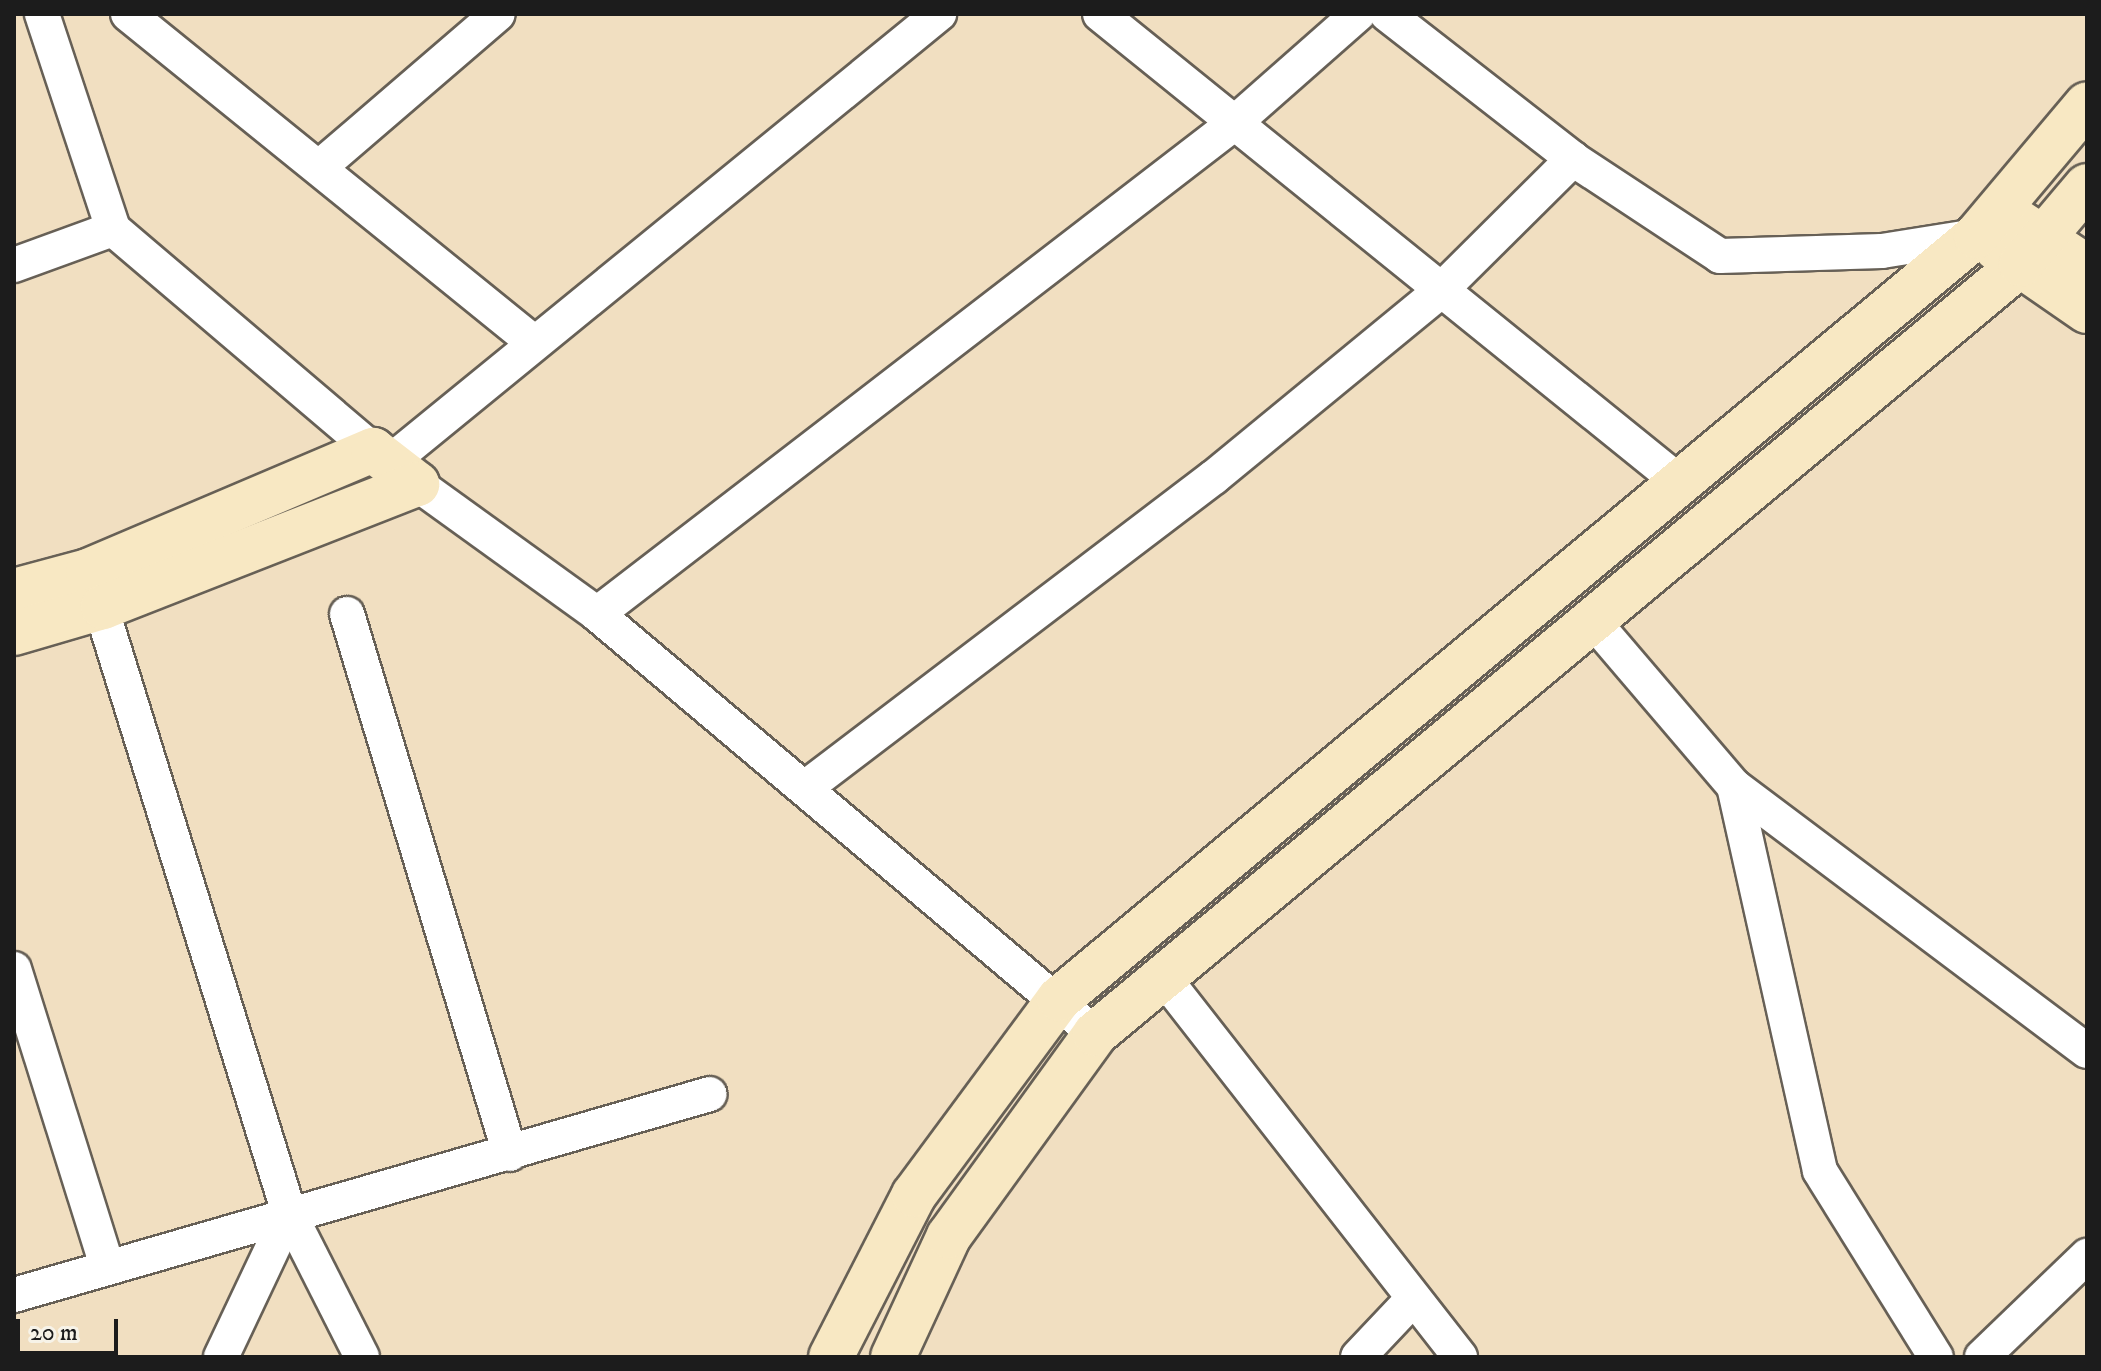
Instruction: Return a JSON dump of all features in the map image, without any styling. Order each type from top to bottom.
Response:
[{"type":"main road","points":[[831,1357],[914,1195],[1059,999],[1988,223],[2087,104]]},
{"type":"main road","points":[[893,1357],[949,1236],[1095,1034],[2033,251],[2087,186]]},
{"type":"main road","points":[[1988,223],[2033,251],[2087,267]]},
{"type":"main road","points":[[2033,251],[2087,311]]},
{"type":"main road","points":[[14,633],[95,589],[393,465]]},
{"type":"main road","points":[[14,591],[95,589]]},
{"type":"street","points":[[42,14],[113,229],[393,465],[597,614],[1059,999],[1095,1034]]},
{"type":"street","points":[[128,14],[321,166],[532,341]]},
{"type":"street","points":[[321,166],[498,14]]},
{"type":"street","points":[[393,465],[532,341],[939,14]]},
{"type":"street","points":[[1100,14],[1232,125],[1677,480]]},
{"type":"street","points":[[597,614],[1232,125],[1358,14]]},
{"type":"street","points":[[1387,14],[1573,159],[1720,256],[1882,251],[1988,223]]},
{"type":"street","points":[[805,788],[1214,477],[1439,292],[1573,159]]},
{"type":"street","points":[[14,265],[113,229]]},
{"type":"street","points":[[95,589],[289,1213],[362,1357]]},
{"type":"street","points":[[347,614],[510,1154]]},
{"type":"street","points":[[1593,621],[1734,786],[2087,1051]]},
{"type":"street","points":[[1734,786],[1820,1171],[1936,1357]]},
{"type":"street","points":[[14,969],[107,1266]]},
{"type":"street","points":[[1164,978],[1411,1301],[1460,1357]]},
{"type":"street","points":[[14,1295],[289,1213],[510,1154],[710,1094]]},
{"type":"street","points":[[221,1357],[289,1213]]},
{"type":"street","points":[[1982,1357],[2087,1256]]},
{"type":"street","points":[[1358,1357],[1411,1301]]}]
